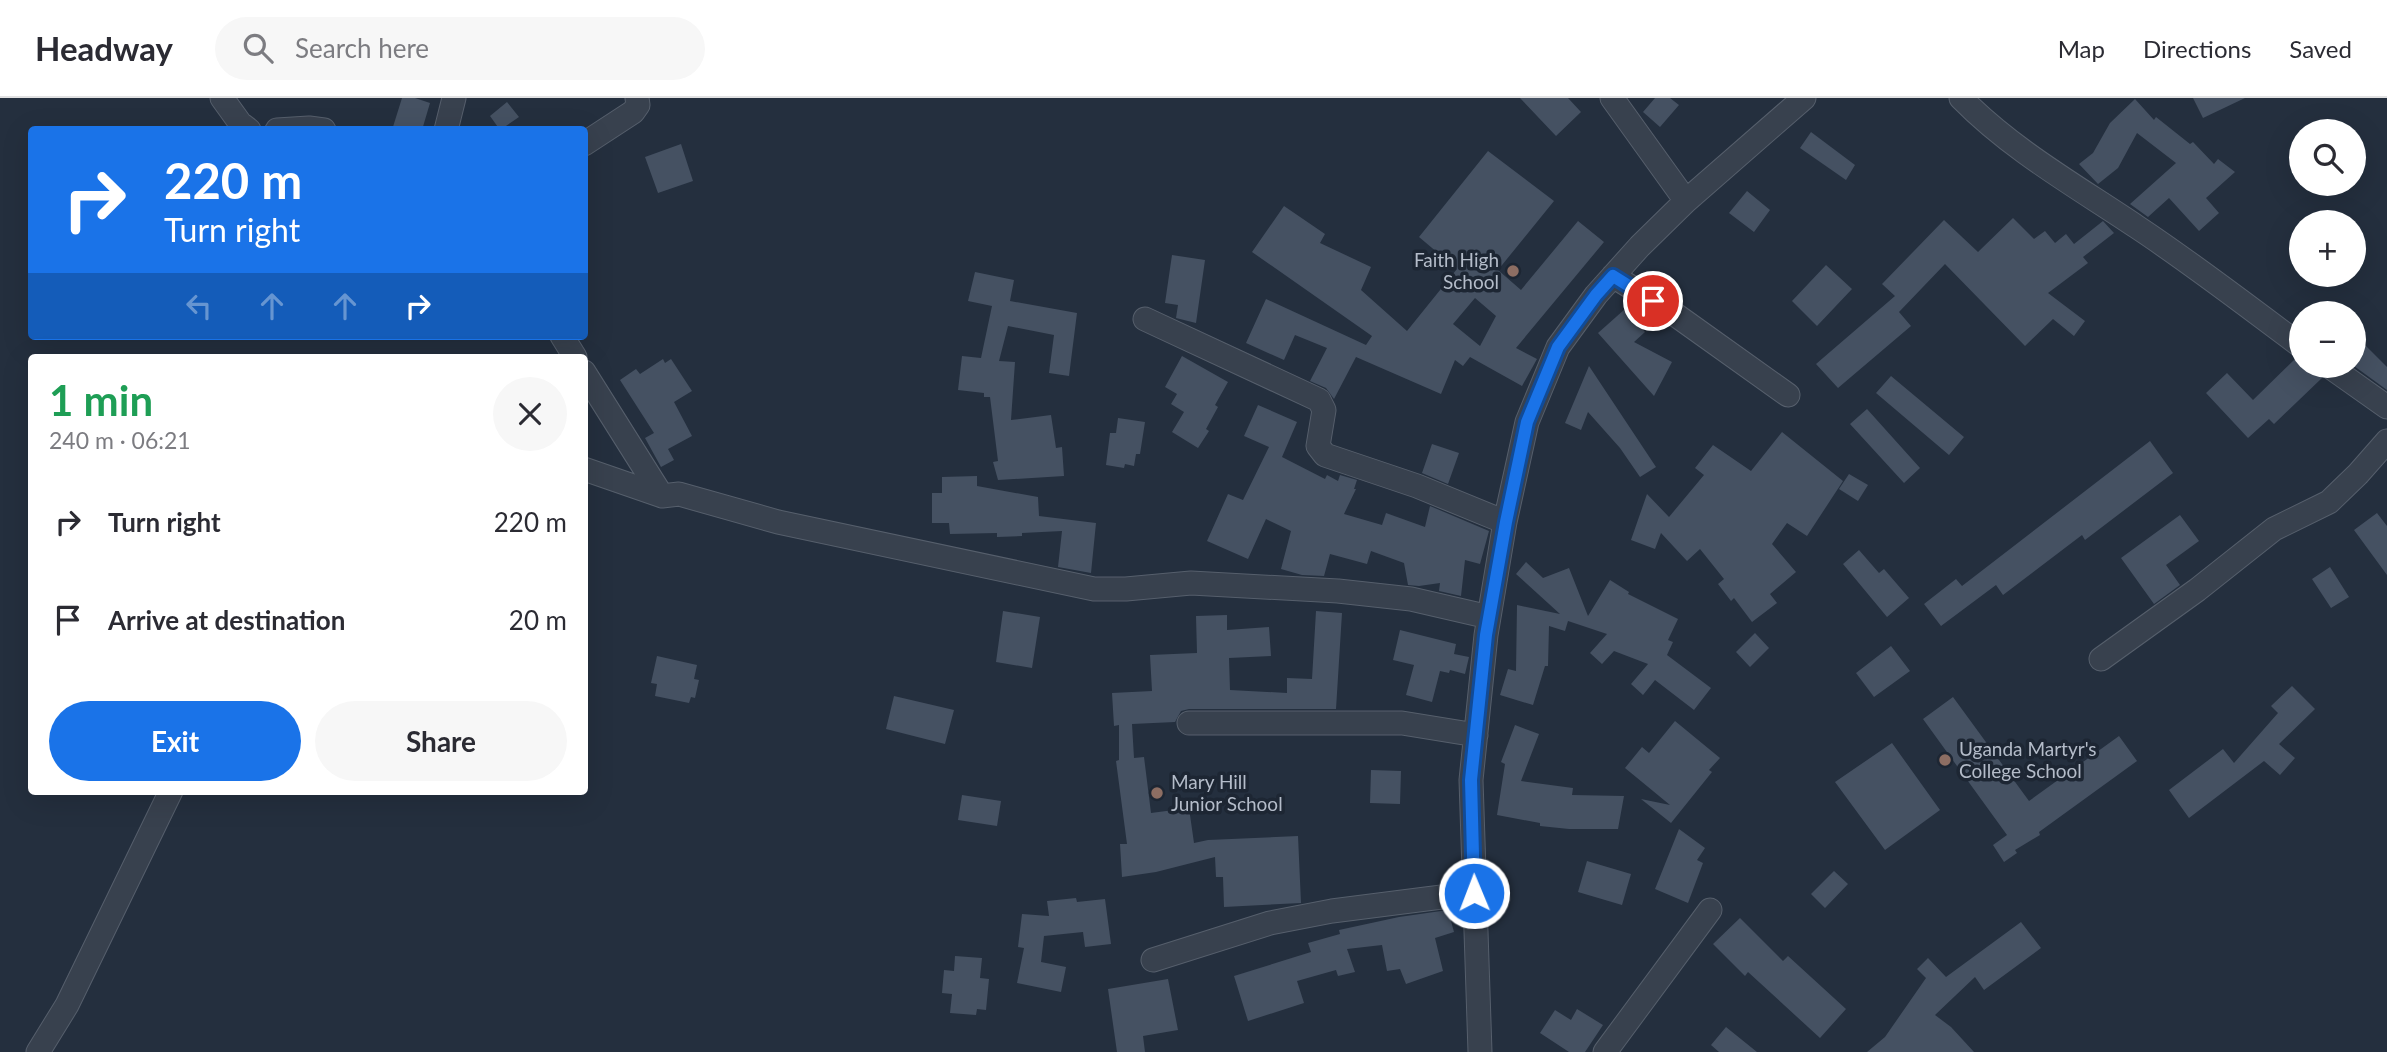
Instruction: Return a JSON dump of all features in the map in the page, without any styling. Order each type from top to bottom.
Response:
[{"type":"street","points":[[222,98],[243,126]]},
{"type":"street","points":[[447,126],[454,98]]},
{"type":"street","points":[[588,141],[633,112],[638,106],[637,98]]},
{"type":"street","points":[[1612,98],[1686,201]]},
{"type":"street","points":[[1480,1052],[1471,780],[1489,617],[1527,422],[1558,347],[1596,295],[1686,201],[1804,98]]},
{"type":"street","points":[[1961,98],[1986,124],[2046,169],[2139,228],[2289,337]]},
{"type":"street","points":[[1613,276],[1673,313],[1788,395]]},
{"type":"street","points":[[1145,319],[1319,400],[1324,410],[1318,446],[1325,455],[1417,485],[1506,522]]},
{"type":"street","points":[[588,378],[662,496]]},
{"type":"street","points":[[2346,378],[2387,407]]},
{"type":"street","points":[[2101,659],[2197,590],[2274,529],[2329,502],[2387,441]]},
{"type":"street","points":[[588,470],[662,496],[679,494],[778,522],[1094,589],[1191,583],[1326,590],[1411,599],[1489,617]]},
{"type":"street","points":[[1189,723],[1402,723],[1476,735]]},
{"type":"street","points":[[38,1052],[67,1005],[169,795]]},
{"type":"street","points":[[1153,960],[1270,923],[1332,911],[1474,893]]},
{"type":"street","points":[[1605,1052],[1710,910]]},
{"type":"building","points":[[402,98],[415,98],[430,103],[423,126],[393,126]]},
{"type":"building","points":[[1520,98],[1568,98],[1581,112],[1556,136]]},
{"type":"building","points":[[1655,98],[1670,98],[1679,105],[1660,127],[1643,112]]},
{"type":"building","points":[[2193,98],[2245,98],[2203,118]]},
{"type":"building","points":[[2135,99],[2154,120],[2156,117],[2190,144],[2193,142],[2214,164],[2218,159],[2235,172],[2206,198],[2219,213],[2199,231],[2169,198],[2148,217],[2130,204],[2176,163],[2137,133],[2118,168],[2098,184],[2079,164],[2093,153],[2110,123]]},
{"type":"building","points":[[507,102],[519,117],[506,126],[497,126],[490,116]]},
{"type":"building","points":[[1811,132],[1855,165],[1846,180],[1800,148]]},
{"type":"building","points":[[681,144],[693,181],[658,193],[645,157]]},
{"type":"building","points":[[1488,151],[1554,201],[1498,270],[1521,290],[1578,221],[1604,242],[1516,348],[1537,359],[1522,386],[1470,357],[1463,366],[1455,360],[1441,394],[1356,357],[1334,399],[1326,388],[1310,381],[1327,348],[1295,335],[1284,360],[1246,343],[1266,299],[1366,345],[1372,336],[1252,252],[1284,206],[1325,234],[1320,243],[1371,267],[1361,290],[1407,331],[1457,269],[1419,237]],"holes":[[[1475,298],[1496,316],[1480,346],[1453,324]]]},
{"type":"building","points":[[1747,191],[1770,210],[1754,232],[1729,213]]},
{"type":"building","points":[[2013,218],[2034,239],[2045,231],[2055,243],[2066,234],[2074,244],[2103,221],[2114,233],[2083,257],[2088,263],[2048,293],[2085,321],[2074,336],[2053,319],[2025,346],[1945,264],[1899,312],[1911,326],[1838,388],[1816,364],[1895,296],[1882,284],[1944,220],[1978,252]]},
{"type":"building","points":[[1172,255],[1205,260],[1196,323],[1176,318],[1178,305],[1165,303]]},
{"type":"building","points":[[1826,265],[1852,289],[1817,326],[1792,301]]},
{"type":"building","points":[[975,272],[1014,280],[1010,301],[1077,313],[1069,376],[1049,373],[1054,335],[1008,326],[999,361],[1015,362],[1011,420],[1051,415],[1056,448],[1062,447],[1064,476],[998,480],[993,462],[998,461],[990,397],[984,397],[984,393],[958,390],[962,356],[981,358],[992,306],[968,301]]},
{"type":"building","points":[[1625,309],[1645,332],[1634,342],[1672,362],[1654,396],[1598,333]]},
{"type":"building","points":[[2366,346],[2387,367],[2387,390],[2366,375]]},
{"type":"building","points":[[1182,356],[1228,382],[1215,405],[1218,407],[1206,429],[1209,431],[1198,448],[1172,432],[1184,412],[1171,404],[1177,394],[1165,387]]},
{"type":"building","points":[[663,359],[665,363],[671,359],[692,391],[674,402],[692,436],[668,449],[674,460],[661,467],[645,438],[654,433],[620,380],[636,369],[640,374]]},
{"type":"building","points":[[2289,365],[2289,378],[2322,378],[2274,424],[2269,419],[2248,438],[2206,393],[2227,373],[2253,400]]},
{"type":"building","points":[[1589,366],[1656,467],[1640,477],[1620,448],[1588,412],[1581,430],[1565,423]]},
{"type":"building","points":[[1891,376],[1964,437],[1949,455],[1876,393]]},
{"type":"building","points":[[1258,405],[1297,422],[1282,457],[1325,479],[1327,475],[1338,481],[1340,475],[1357,480],[1356,489],[1344,514],[1382,525],[1386,513],[1425,527],[1430,506],[1489,531],[1480,564],[1465,560],[1461,596],[1439,591],[1440,583],[1408,585],[1404,563],[1371,551],[1367,564],[1330,554],[1324,576],[1302,575],[1281,569],[1291,531],[1266,519],[1248,559],[1207,541],[1228,494],[1243,500],[1269,447],[1244,436]]},
{"type":"building","points":[[1867,409],[1920,468],[1904,483],[1850,424]]},
{"type":"building","points":[[1118,418],[1145,422],[1140,454],[1136,454],[1134,466],[1125,464],[1124,468],[1106,465],[1110,433],[1116,433]]},
{"type":"building","points":[[1782,432],[1843,481],[1807,536],[1787,523],[1772,544],[1796,572],[1770,594],[1777,603],[1752,622],[1734,598],[1731,601],[1718,584],[1724,579],[1700,549],[1687,561],[1661,533],[1655,549],[1631,540],[1647,494],[1669,517],[1704,475],[1695,468],[1713,445],[1751,471]]},
{"type":"building","points":[[2150,441],[2173,473],[2085,540],[2082,535],[2003,595],[1996,585],[1941,626],[1924,604],[1956,579],[1962,586]]},
{"type":"building","points":[[1432,444],[1459,453],[1448,484],[1422,473]]},
{"type":"building","points":[[1849,474],[1868,485],[1858,501],[1839,489]]},
{"type":"building","points":[[977,476],[977,486],[1038,497],[1039,516],[1096,523],[1091,573],[1058,567],[1062,531],[997,537],[997,533],[950,534],[949,523],[932,523],[932,493],[942,493],[942,477]]},
{"type":"building","points":[[2377,513],[2387,526],[2387,575],[2354,530]]},
{"type":"building","points":[[2180,515],[2199,541],[2166,565],[2180,585],[2154,604],[2121,558]]},
{"type":"building","points":[[1859,550],[1879,573],[1884,569],[1909,598],[1887,617],[1843,564]]},
{"type":"building","points":[[1526,562],[1543,578],[1569,568],[1588,616],[1610,580],[1629,592],[1628,594],[1678,619],[1668,640],[1673,642],[1667,655],[1711,688],[1694,710],[1655,680],[1643,695],[1631,684],[1648,664],[1614,651],[1602,664],[1590,653],[1607,634],[1568,621],[1565,631],[1549,626],[1548,666],[1545,666],[1533,705],[1500,695],[1508,669],[1516,671],[1517,605],[1560,614],[1516,574]]},
{"type":"building","points":[[2330,567],[2349,597],[2331,608],[2312,579]]},
{"type":"building","points":[[1003,611],[1040,617],[1032,668],[996,662]]},
{"type":"building","points":[[1316,611],[1342,613],[1336,709],[1189,709],[1181,711],[1175,722],[1132,724],[1134,758],[1144,757],[1151,813],[1189,808],[1194,843],[1298,836],[1301,903],[1224,907],[1223,877],[1216,877],[1215,857],[1156,872],[1122,877],[1120,844],[1127,844],[1116,761],[1119,760],[1119,725],[1114,726],[1112,693],[1152,691],[1150,655],[1197,653],[1196,616],[1227,615],[1227,630],[1269,627],[1271,656],[1229,658],[1230,690],[1287,693],[1287,678],[1312,679]]},
{"type":"building","points":[[1400,630],[1456,644],[1454,654],[1469,657],[1465,674],[1450,670],[1449,673],[1440,671],[1432,702],[1406,695],[1414,665],[1393,660]]},
{"type":"building","points":[[1755,633],[1769,648],[1750,667],[1736,652]]},
{"type":"building","points":[[1891,646],[1910,671],[1874,697],[1856,673]]},
{"type":"building","points":[[657,656],[697,665],[694,679],[699,680],[695,698],[691,697],[689,703],[655,696],[657,684],[651,683]]},
{"type":"building","points":[[2292,686],[2315,709],[2279,744],[2295,758],[2280,775],[2264,761],[2189,818],[2169,790],[2223,749],[2234,763],[2278,713],[2271,706]]},
{"type":"building","points":[[894,696],[954,710],[945,744],[886,729]]},
{"type":"building","points":[[1953,697],[2029,801],[2119,736],[2137,761],[2039,832],[2040,835],[2015,850],[2017,853],[2004,862],[1993,845],[2007,835],[1923,719]]},
{"type":"building","points":[[1675,721],[1720,758],[1671,823],[1641,799],[1670,805],[1625,768],[1642,747],[1649,753]]},
{"type":"building","points":[[1515,725],[1539,734],[1521,781],[1573,788],[1572,795],[1624,796],[1618,829],[1540,826],[1540,823],[1497,815],[1505,764],[1501,762]]},
{"type":"building","points":[[1892,743],[1940,810],[1885,850],[1835,782]]},
{"type":"building","points":[[1371,770],[1401,771],[1400,804],[1370,803]]},
{"type":"building","points":[[962,795],[1001,801],[997,826],[958,820]]},
{"type":"building","points":[[1679,829],[1705,848],[1697,860],[1703,863],[1688,903],[1655,889]]},
{"type":"building","points":[[1587,861],[1631,874],[1622,905],[1578,892]]},
{"type":"building","points":[[1834,871],[1848,884],[1825,908],[1811,894]]},
{"type":"building","points":[[1076,898],[1077,902],[1105,899],[1111,944],[1085,947],[1083,932],[1044,936],[1041,962],[1066,967],[1061,992],[1017,983],[1024,948],[1018,947],[1022,914],[1049,916],[1047,901]]},
{"type":"building","points":[[1448,910],[1454,932],[1435,938],[1443,971],[1406,984],[1400,969],[1387,971],[1382,945],[1347,949],[1355,972],[1338,976],[1336,970],[1297,981],[1304,1003],[1248,1021],[1234,976],[1311,952],[1308,943],[1340,934],[1339,930]]},
{"type":"building","points":[[1740,918],[1783,961],[1788,956],[1846,1009],[1820,1038],[1748,972],[1745,976],[1713,944]]},
{"type":"building","points":[[2021,922],[2041,948],[1984,990],[1975,977],[1935,1015],[1951,1027],[1974,1052],[1867,1052],[1885,1037],[1926,978],[1917,969],[1928,958],[1946,977]]},
{"type":"building","points":[[955,956],[982,958],[980,978],[989,979],[986,1010],[977,1009],[976,1015],[950,1013],[952,994],[942,993],[944,970],[954,971]]},
{"type":"building","points":[[1168,979],[1178,1030],[1143,1036],[1145,1052],[1117,1052],[1108,989]]},
{"type":"building","points":[[1577,1009],[1603,1025],[1585,1052],[1569,1052],[1540,1033],[1555,1010],[1571,1020]]},
{"type":"building","points":[[1726,1027],[1757,1052],[1719,1052],[1711,1045]]},
{"type":"place","name":"Faith High School","points":[[1513,271]]},
{"type":"place","name":"Uganda Martyr's College School","points":[[1945,760]]},
{"type":"place","name":"Mary Hill Junior School","points":[[1157,793]]},
{"type":"route","points":[[1474,893],[1471,780],[1486,635],[1527,422],[1558,347],[1613,276],[1653,301]]}]
